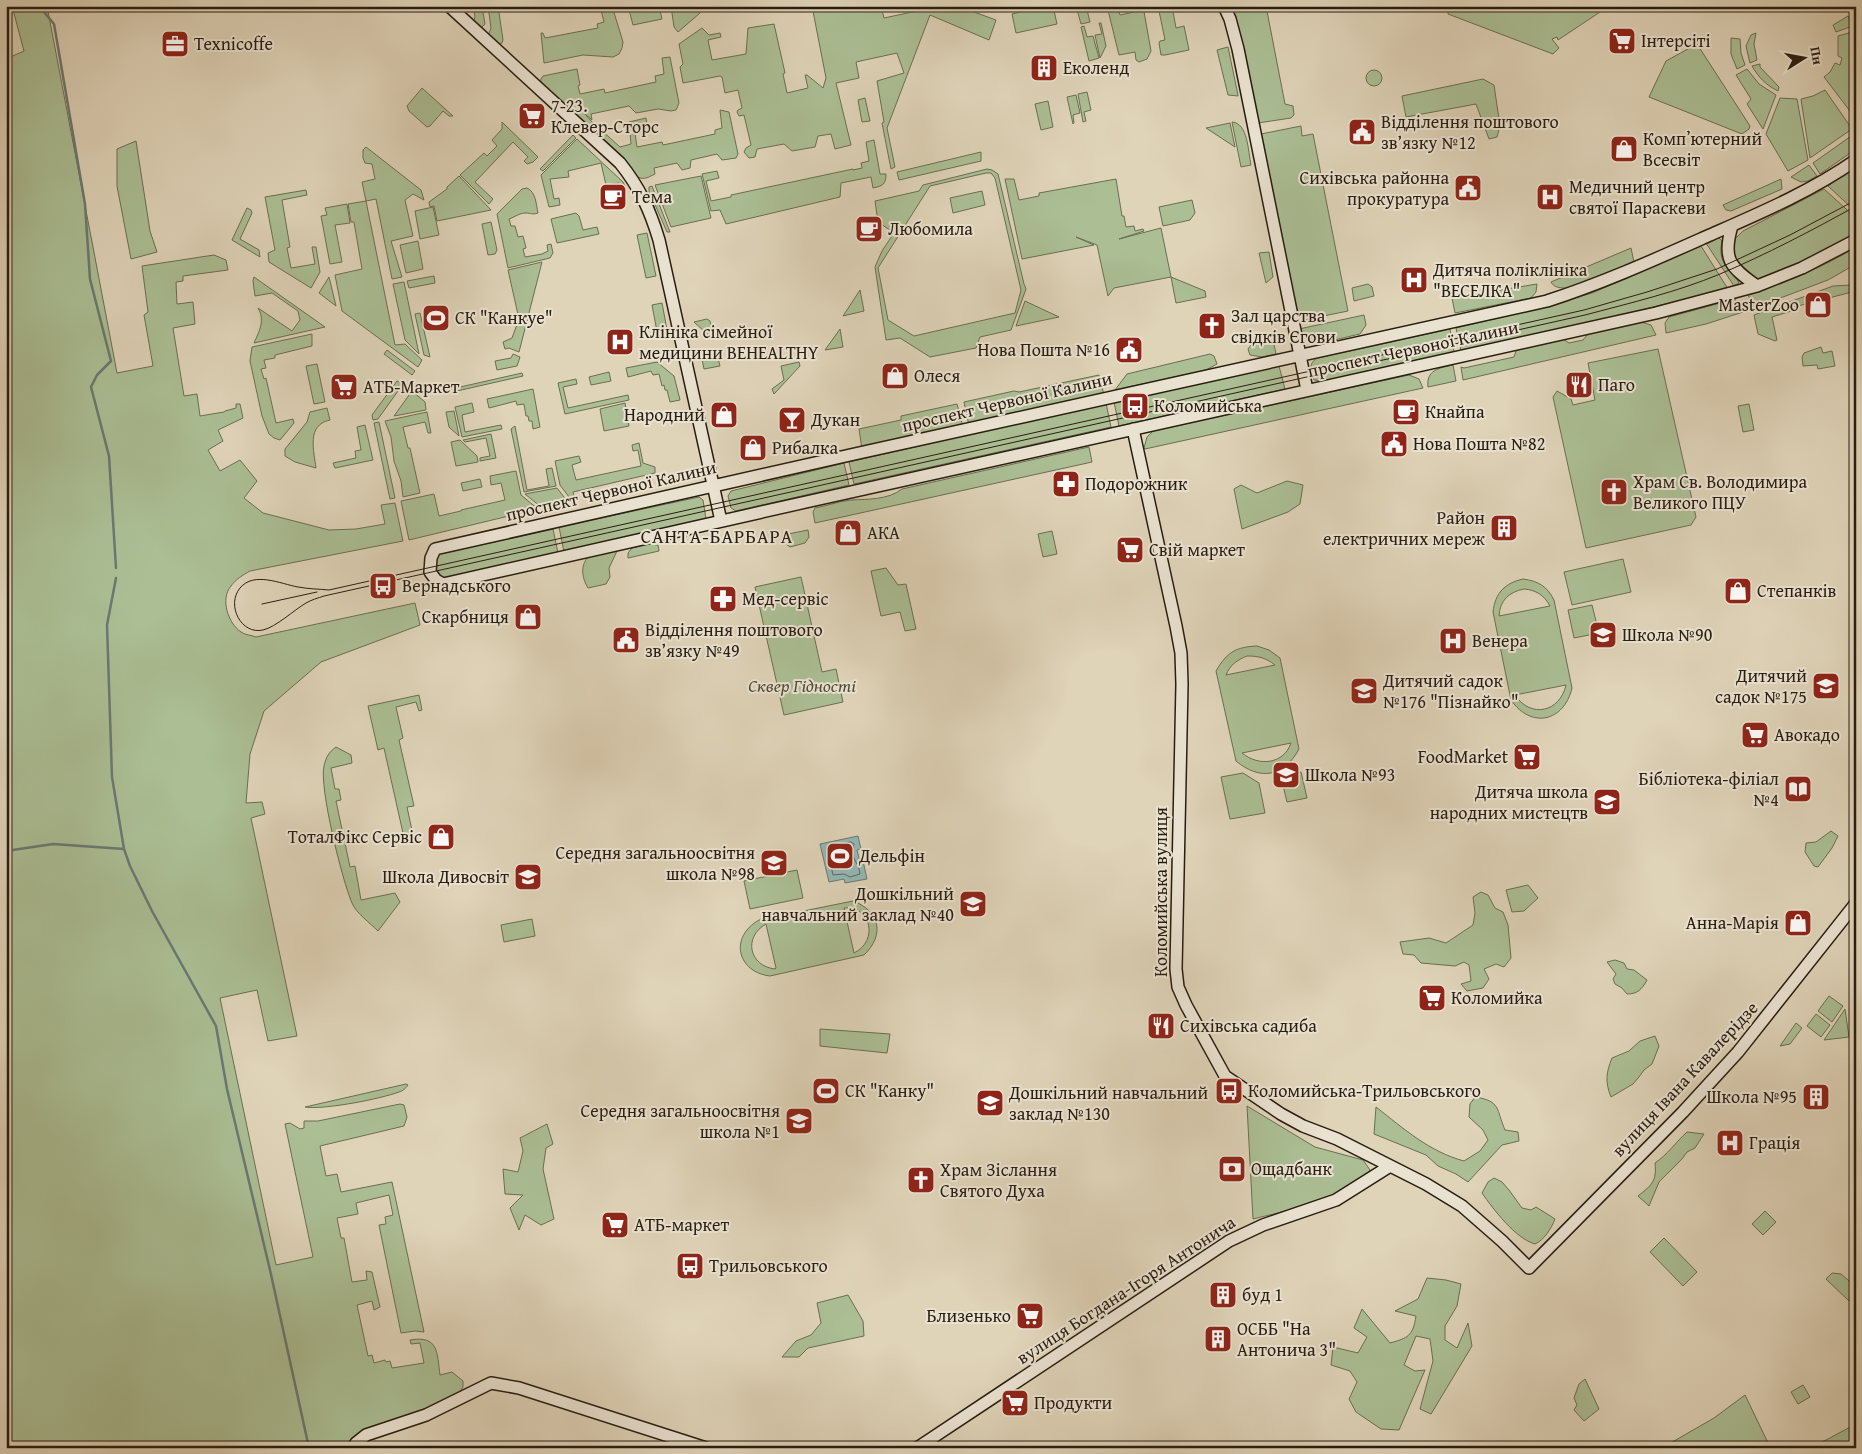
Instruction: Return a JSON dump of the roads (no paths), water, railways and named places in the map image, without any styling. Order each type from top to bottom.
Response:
[{"type":"main road","points":[[449,6],[620,163],[636,183],[659,240],[721,522]]},
{"type":"main road","points":[[1224,6],[1230,19],[1238,49],[1307,390]]},
{"type":"main road","name":"проспект Червоної Калини","points":[[1856,160],[1798,196],[1613,278],[1547,301],[435,549],[429,568],[436,580],[443,584],[1656,313],[1757,286],[1802,268],[1856,240]]},
{"type":"main road","points":[[1732,226],[1727,242],[1727,254],[1731,262],[1744,276],[1757,286]]},
{"type":"main road","name":"Коломийська вулиця","points":[[1133,429],[1166,576],[1180,653],[1182,684],[1176,969],[1178,987],[1186,1005],[1225,1076],[1281,1114],[1426,1184],[1462,1206],[1529,1268]]},
{"type":"main road","name":"вулиця Івана Кавалерідзе","points":[[1529,1268],[1683,1112],[1748,1040],[1856,903]]},
{"type":"main road","name":"вулиця Богдана-Ігоря Антонича","points":[[917,1448],[1229,1241],[1263,1225],[1336,1200],[1390,1166]]},
{"type":"main road","points":[[353,1448],[366,1435],[426,1415],[491,1383],[520,1388],[706,1448]]},
{"type":"water","name":"Дельфін","points":[[858,836],[861,849],[857,850],[860,862],[863,861],[867,879],[845,883],[844,879],[829,882],[820,844]]},
{"type":"waterway","points":[[39,6],[54,24],[85,204],[90,279],[111,361],[97,375],[91,387],[109,456],[116,568]]},
{"type":"waterway","points":[[116,578],[107,625],[112,777],[124,849],[130,866],[152,911],[216,1026],[227,1089],[270,1270],[309,1448]]},
{"type":"waterway","points":[[6,851],[53,844],[124,849]]},
{"type":"tram line","points":[[1856,200],[1790,235],[1717,269],[1584,310],[329,590],[310,589],[268,580],[253,580],[240,588],[236,595],[235,610],[242,623],[248,628],[263,630],[279,622],[306,603],[324,596],[1585,315],[1670,292],[1720,274],[1789,242],[1856,206]]},
{"type":"tram line","points":[[262,604],[317,592]]},
{"type":"place","name":"Інтерсіті","points":[[1622,41]]},
{"type":"place","name":"Texnicoffe","points":[[175,44]]},
{"type":"place","name":"Еколенд","points":[[1044,68]]},
{"type":"place","name":"7-23. Клевер-Сторс","points":[[532,116]]},
{"type":"place","name":"Відділення поштового зв’язку №12","points":[[1362,132]]},
{"type":"place","name":"Компʼютерний Всесвіт","points":[[1624,149]]},
{"type":"place","name":"Сихівська районна прокуратура","points":[[1468,188]]},
{"type":"place","name":"Тема","points":[[613,197]]},
{"type":"place","name":"Медичний центр святої Параскеви","points":[[1550,197]]},
{"type":"place","name":"Любомила","points":[[869,229]]},
{"type":"place","name":"Дитяча поліклініка \"ВЕСЕЛКА\"","points":[[1414,280]]},
{"type":"place","name":"MasterZoo","points":[[1818,305]]},
{"type":"place","name":"СК \"Канкуе\"","points":[[436,318]]},
{"type":"place","name":"Зал царства свідків Єгови","points":[[1212,326]]},
{"type":"place","name":"Клініка сімейної медицини BEHEALTHY","points":[[620,342]]},
{"type":"place","name":"Нова Пошта №16","points":[[1129,350]]},
{"type":"place","name":"Олеся","points":[[895,376]]},
{"type":"place","name":"Паго","points":[[1579,385]]},
{"type":"place","name":"АТБ-Маркет","points":[[344,387]]},
{"type":"place","name":"Коломийська","points":[[1135,406]]},
{"type":"place","name":"Кнайпа","points":[[1406,412]]},
{"type":"place","name":"Народний","points":[[724,415]]},
{"type":"place","name":"Дукан","points":[[792,420]]},
{"type":"place","name":"Нова Пошта №82","points":[[1394,444]]},
{"type":"place","name":"Рибалка","points":[[753,448]]},
{"type":"place","name":"Подорожник","points":[[1066,484]]},
{"type":"place","name":"Храм Св. Володимира Великого ПЦУ","points":[[1614,492]]},
{"type":"place","name":"Район електричних мереж","points":[[1504,528]]},
{"type":"place","name":"АКА","points":[[848,533]]},
{"type":"place","name":"Свiй маркет","points":[[1130,550]]},
{"type":"place","name":"Вернадського","points":[[383,586]]},
{"type":"place","name":"Степанків","points":[[1738,591]]},
{"type":"place","name":"Мед-сервіс","points":[[723,599]]},
{"type":"place","name":"Скарбниця","points":[[528,617]]},
{"type":"place","name":"Школа №90","points":[[1603,635]]},
{"type":"place","name":"Відділення поштового зв’язку №49","points":[[626,640]]},
{"type":"place","name":"Венера","points":[[1453,641]]},
{"type":"place","name":"Дитячий садок №175","points":[[1826,686]]},
{"type":"place","name":"Дитячий садок №176 \"Пізнайко\"","points":[[1364,691]]},
{"type":"place","name":"Авокадо","points":[[1755,735]]},
{"type":"place","name":"FoodMarket","points":[[1527,757]]},
{"type":"place","name":"Школа №93","points":[[1286,775]]},
{"type":"place","name":"Бібліотека-філіал №4","points":[[1798,789]]},
{"type":"place","name":"Дитяча школа народних мистецтв","points":[[1607,802]]},
{"type":"place","name":"ТоталФікс Сервіс","points":[[441,837]]},
{"type":"place","name":"Дельфін","points":[[840,856]]},
{"type":"place","name":"Середня загальноосвітня школа №98","points":[[774,863]]},
{"type":"place","name":"Школа Дивосвіт","points":[[528,877]]},
{"type":"place","name":"Дошкільний навчальний заклад №40","points":[[973,904]]},
{"type":"place","name":"Анна-Марія","points":[[1798,923]]},
{"type":"place","name":"Коломийка","points":[[1432,998]]},
{"type":"place","name":"Сихівська садиба","points":[[1161,1026]]},
{"type":"place","name":"СК \"Канку\"","points":[[826,1091]]},
{"type":"place","name":"Коломийська-Трильовського","points":[[1229,1091]]},
{"type":"place","name":"Школа №95","points":[[1816,1097]]},
{"type":"place","name":"Дошкільний навчальний заклад №130","points":[[990,1103]]},
{"type":"place","name":"Середня загальноосвітня школа №1","points":[[799,1121]]},
{"type":"place","name":"Грація","points":[[1730,1143]]},
{"type":"place","name":"Ощадбанк","points":[[1232,1169]]},
{"type":"place","name":"Храм Зіслання Святого Духа","points":[[921,1180]]},
{"type":"place","name":"АТБ-маркет","points":[[615,1225]]},
{"type":"place","name":"Трильовського","points":[[690,1266]]},
{"type":"place","name":"буд 1","points":[[1223,1295]]},
{"type":"place","name":"Близенько","points":[[1030,1316]]},
{"type":"place","name":"ОСББ \"На Антонича 3\"","points":[[1218,1339]]},
{"type":"place","name":"Продукти","points":[[1015,1403]]},
{"type":"district","name":"САНТА-БАРБАРА","points":[[717,536]]},
{"type":"park label","name":"Сквер Гідності","points":[[802,686]]}]
